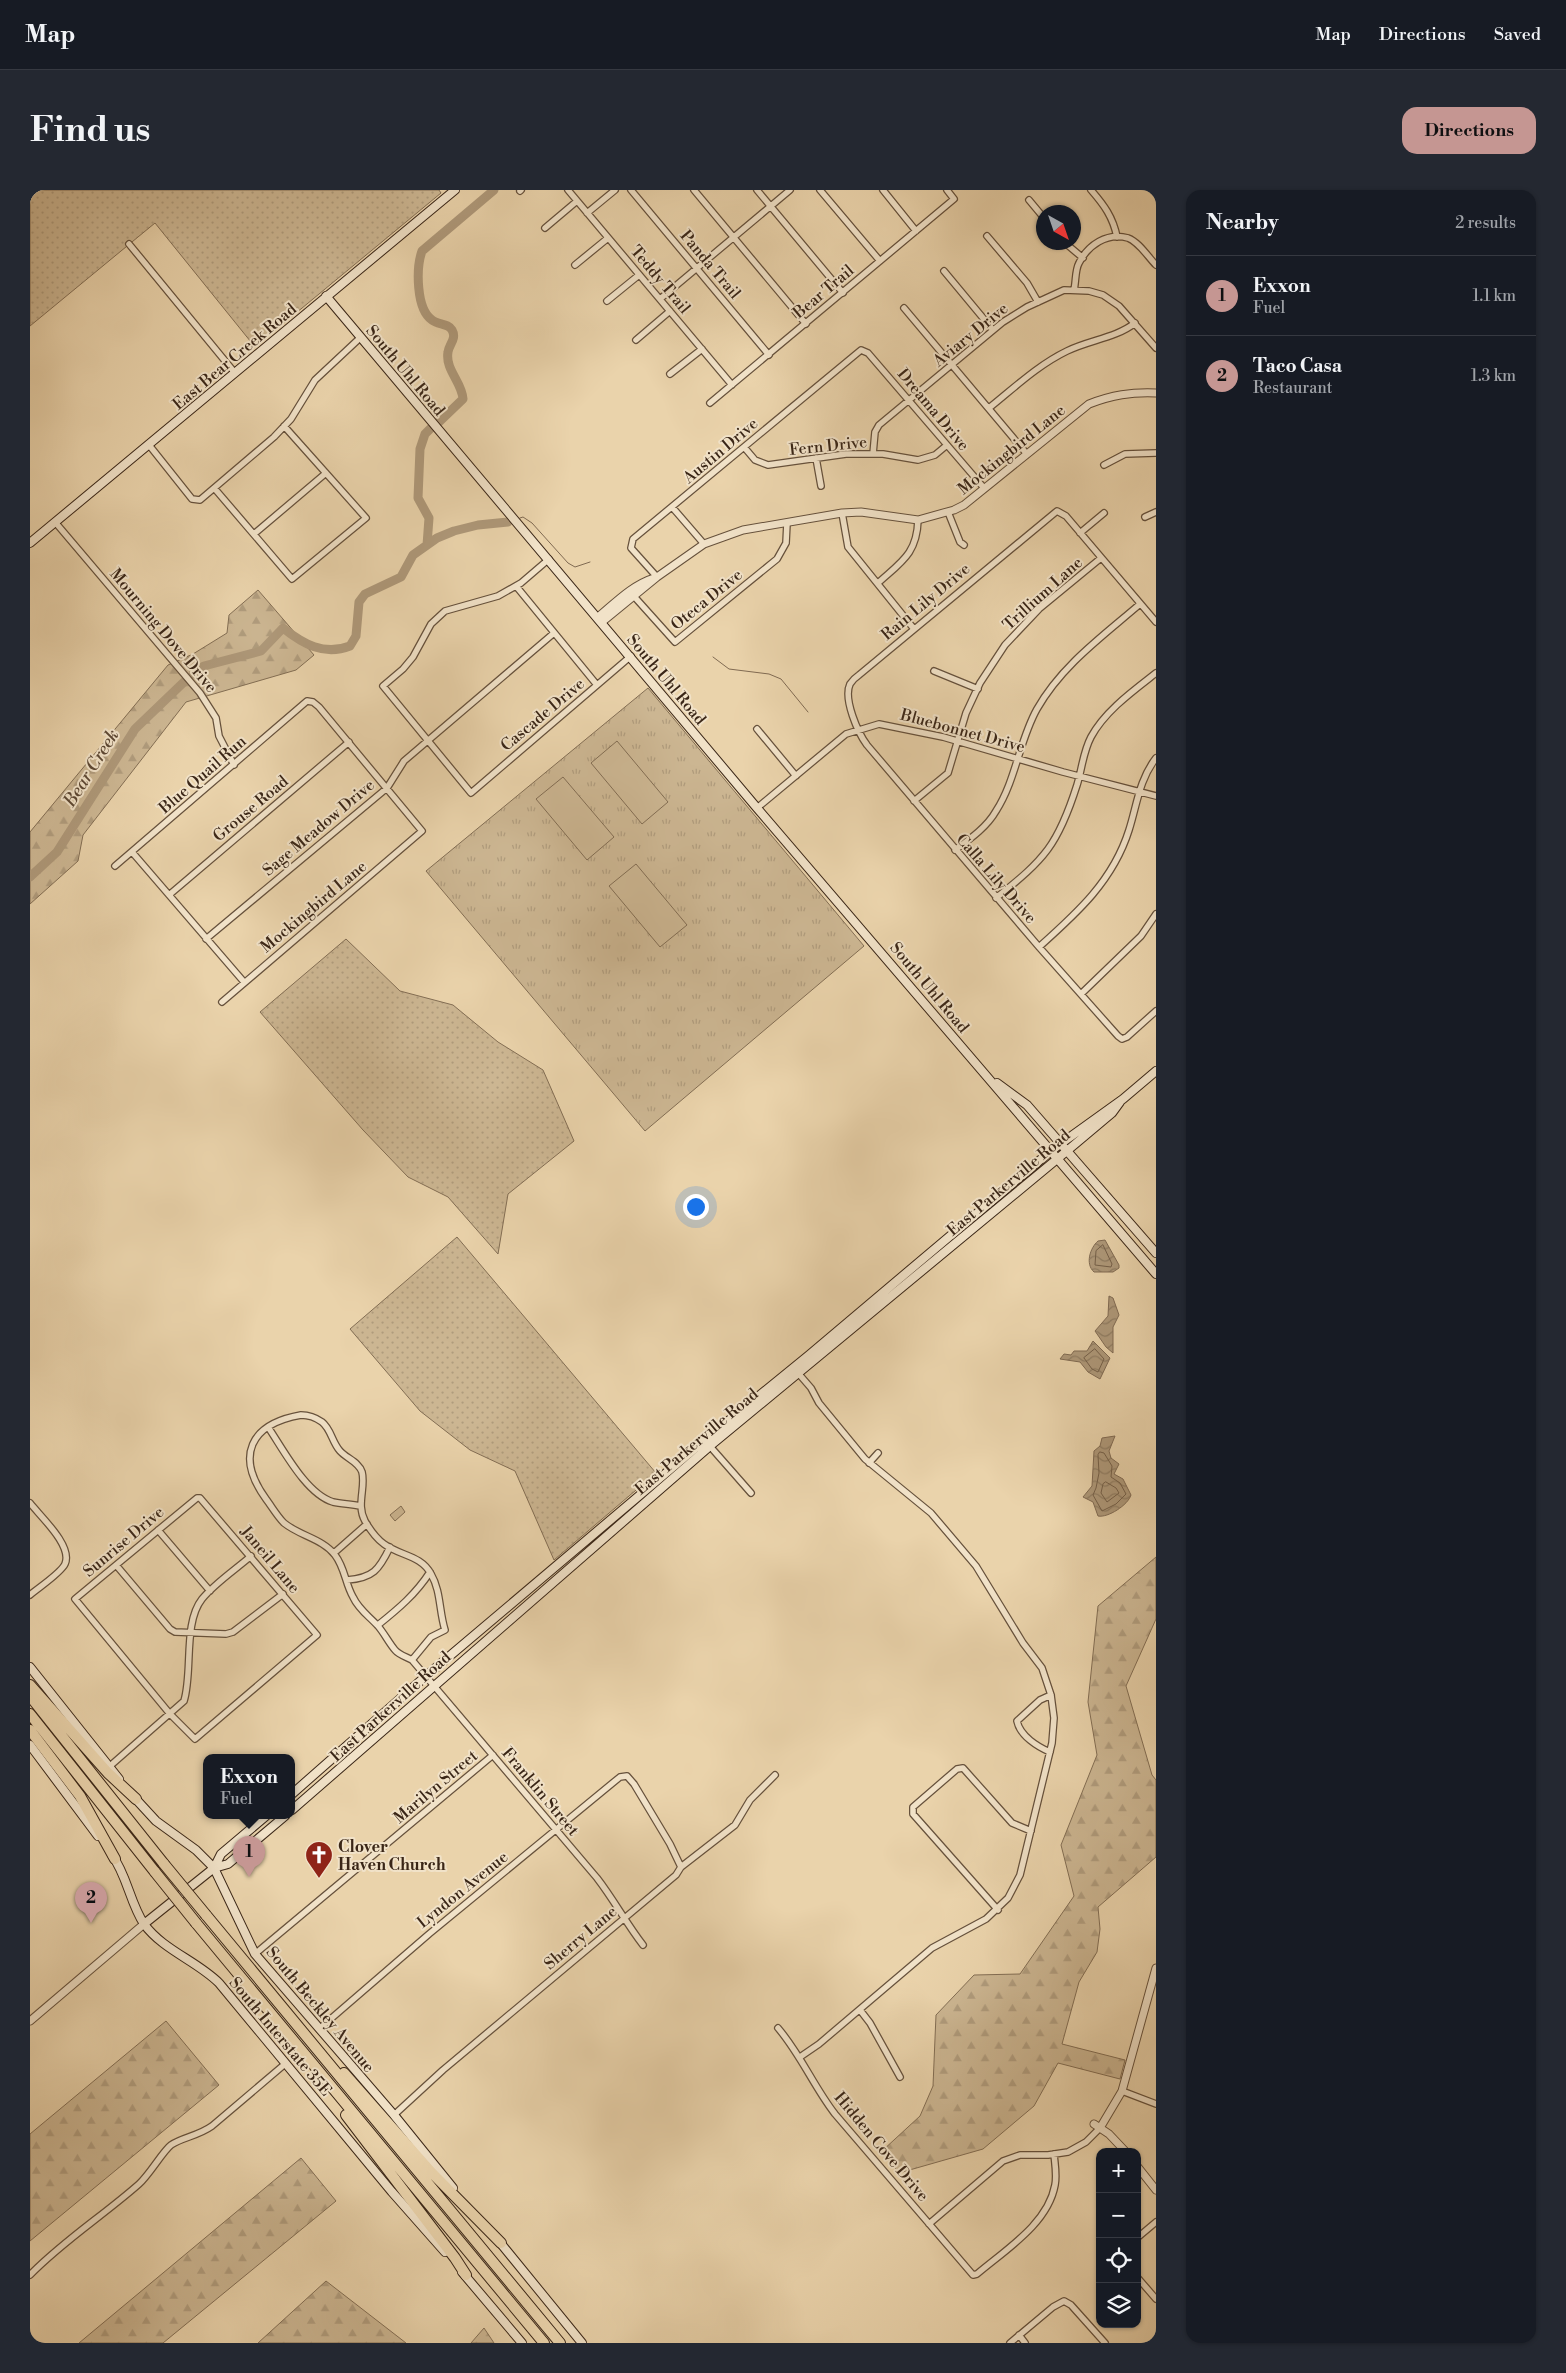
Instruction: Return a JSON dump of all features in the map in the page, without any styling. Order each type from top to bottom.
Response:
[{"type":"highway","points":[[30,1685],[108,1774],[136,1800]]},
{"type":"highway","points":[[30,1696],[273,1998],[560,2343]]},
{"type":"highway","points":[[30,1714],[313,2067],[544,2343]]},
{"type":"highway","points":[[30,1730],[80,1796],[115,1859]]},
{"type":"highway","points":[[273,1998],[303,2026],[431,2172],[501,2243]]},
{"type":"highway","points":[[313,2067],[466,2275]]},
{"type":"main road","name":"East Bear Creek Road","points":[[30,543],[452,191]]},
{"type":"main road","name":"South Uhl Road","points":[[326,296],[757,808],[1052,1150],[1156,1274]]},
{"type":"main road","name":"East Parkerville Road","points":[[295,1791],[426,1676],[612,1518],[796,1371],[841,1333],[915,1265],[1052,1150],[1122,1099],[1156,1071]]},
{"type":"main road","name":"South Uhl Road","points":[[989,1078],[1027,1105],[1156,1253]]},
{"type":"main road","name":"East Parkerville Road","points":[[841,1333],[921,1272],[1068,1150],[1112,1113],[1122,1099]]},
{"type":"main road","points":[[915,1265],[921,1272]]},
{"type":"main road","name":"East Parkerville Road","points":[[295,1807],[433,1685],[618,1526],[707,1443]]},
{"type":"main road","points":[[612,1518],[618,1526]]},
{"type":"main road","name":"South Beckley Avenue","points":[[30,1667],[136,1800],[156,1821],[196,1850],[214,1868],[255,1954],[394,2115],[582,2343]]},
{"type":"main road","points":[[389,1724],[386,1720],[408,1692]]},
{"type":"main road","name":"South Interstate 35E","points":[[30,1745],[115,1859],[144,1924],[156,1938],[209,1973],[219,1983],[392,2192],[466,2275],[522,2343]]},
{"type":"main road","points":[[339,1753],[347,1762]]},
{"type":"main road","points":[[214,1868],[221,1854],[262,1819]]},
{"type":"main road","points":[[144,1924],[214,1868],[228,1864],[281,1819]]},
{"type":"main road","points":[[238,1839],[246,1848]]},
{"type":"street","name":"Teddy Trail","points":[[568,190],[732,385]]},
{"type":"street","points":[[587,213],[615,190]]},
{"type":"street","name":"Panda Trail","points":[[631,190],[769,355]]},
{"type":"street","points":[[694,190],[806,324]]},
{"type":"street","points":[[757,190],[843,292]]},
{"type":"street","points":[[660,299],[790,190]]},
{"type":"street","points":[[820,190],[880,262]]},
{"type":"street","points":[[882,190],[916,231]]},
{"type":"street","name":"Bear Trail","points":[[710,403],[954,198],[947,190]]},
{"type":"street","points":[[1091,190],[1108,210],[1114,223],[1117,237]]},
{"type":"street","points":[[1029,200],[1036,208]]},
{"type":"street","points":[[544,228],[577,201]]},
{"type":"street","points":[[987,236],[1027,283],[1038,302]]},
{"type":"street","points":[[575,265],[608,238]]},
{"type":"street","points":[[1074,290],[1078,264],[1094,244],[1106,238],[1128,238],[1138,245],[1156,265]]},
{"type":"street","points":[[130,244],[235,373]]},
{"type":"street","points":[[1074,250],[1083,258]]},
{"type":"street","points":[[944,272],[993,330]]},
{"type":"street","points":[[607,301],[639,275]]},
{"type":"street","name":"Aviary Drive","points":[[873,454],[875,432],[878,425],[910,401],[993,330],[1038,302],[1064,290],[1089,290],[1103,295],[1119,306],[1156,348]]},
{"type":"street","points":[[904,308],[1026,453]]},
{"type":"street","points":[[636,340],[670,311]]},
{"type":"street","points":[[989,408],[1033,372],[1066,351],[1126,330],[1135,323]]},
{"type":"street","points":[[149,444],[192,499],[200,500],[215,489],[284,426],[315,380],[361,337]]},
{"type":"street","points":[[670,374],[702,348]]},
{"type":"street","name":"Dreama Drive","points":[[861,350],[868,353],[984,488]]},
{"type":"street","name":"Austin Drive","points":[[657,577],[632,548],[631,544],[672,507],[861,350]]},
{"type":"street","name":"Mockingbird Lane","points":[[600,620],[632,593],[704,544],[743,530],[842,513],[861,512],[918,520],[948,512],[964,505],[1088,404],[1109,396],[1130,392],[1156,393]]},
{"type":"street","points":[[215,489],[292,579],[366,518],[284,426]]},
{"type":"street","name":"Fern Drive","points":[[744,447],[754,460],[768,465],[846,454],[873,454],[918,460],[935,455],[947,445]]},
{"type":"street","points":[[1104,465],[1125,454],[1156,453]]},
{"type":"street","points":[[816,458],[821,486]]},
{"type":"street","points":[[254,534],[326,473]]},
{"type":"street","points":[[672,507],[704,544]]},
{"type":"street","name":"Rain Lily Drive","points":[[857,730],[848,694],[851,683],[914,628],[1056,511],[1062,512],[1080,533]]},
{"type":"street","points":[[948,512],[960,542],[964,545]]},
{"type":"street","points":[[1145,518],[1156,512]]},
{"type":"street","points":[[842,513],[848,547],[914,628]]},
{"type":"street","points":[[1104,513],[1080,533],[1156,622]]},
{"type":"street","points":[[878,583],[908,555],[917,536],[918,520]]},
{"type":"street","name":"Mourning Dove Drive","points":[[55,522],[200,693],[216,718],[219,736],[234,765]]},
{"type":"street","name":"Oteca Drive","points":[[632,593],[675,642],[777,559],[786,543],[787,523]]},
{"type":"street","name":"Trillium Lane","points":[[914,801],[948,773],[966,713],[978,689],[1005,645],[1019,628],[1101,558]]},
{"type":"street","points":[[428,740],[383,686],[403,669],[413,657],[431,624],[445,611],[498,596],[516,586],[549,559]]},
{"type":"street","points":[[516,586],[597,685]]},
{"type":"street","points":[[955,850],[976,834],[996,813],[1006,793],[1017,758],[1037,710],[1066,669],[1140,604]]},
{"type":"street","name":"Sage Meadow Drive","points":[[206,939],[387,788],[395,772],[404,761],[554,633]]},
{"type":"street","name":"Cascade Drive","points":[[428,740],[472,792],[631,656]]},
{"type":"street","points":[[934,671],[978,689]]},
{"type":"street","points":[[996,898],[1031,870],[1054,843],[1067,816],[1080,776],[1085,750],[1091,736],[1120,702],[1156,673]]},
{"type":"street","name":"Blue Quail Run","points":[[114,866],[307,701],[313,702],[319,707],[349,742]]},
{"type":"street","name":"Bluebonnet Drive","points":[[757,808],[846,734],[879,724],[901,727],[958,741],[1156,796]]},
{"type":"street","points":[[757,730],[796,776]]},
{"type":"street","name":"Calla Lily Drive","points":[[857,730],[996,898],[1122,1039],[1127,1037],[1156,1011]]},
{"type":"street","points":[[349,742],[387,788]]},
{"type":"street","name":"Grouse Road","points":[[169,895],[349,742]]},
{"type":"street","points":[[1039,947],[1091,899],[1105,880],[1129,831],[1143,780],[1156,758]]},
{"type":"street","name":"Mockingbird Lane","points":[[222,1002],[422,831],[387,788]]},
{"type":"street","points":[[132,852],[244,982]]},
{"type":"street","points":[[1081,994],[1141,936],[1156,914]]},
{"type":"street","points":[[796,1371],[811,1388],[819,1403],[869,1463],[921,1504],[969,1558],[991,1588],[1022,1643],[1042,1668],[1051,1695],[1054,1727],[1050,1752],[1018,1882],[998,1910],[982,1922],[932,1948],[860,2010],[800,2057]]},
{"type":"street","points":[[367,1524],[334,1553],[322,1544],[284,1523],[254,1481],[250,1469],[250,1450],[255,1440],[276,1422],[301,1415],[310,1416],[321,1421],[326,1426],[338,1449],[362,1471],[360,1506],[367,1524],[384,1544],[421,1562],[430,1572],[437,1586],[439,1611],[445,1630],[431,1636],[412,1660]]},
{"type":"street","points":[[268,1427],[304,1480],[320,1494],[332,1501],[360,1506]]},
{"type":"street","points":[[707,1443],[751,1494]]},
{"type":"street","points":[[869,1463],[878,1453]]},
{"type":"street","name":"Sunrise Drive","points":[[170,1714],[75,1599],[192,1501],[200,1498]]},
{"type":"street","name":"Janeil Lane","points":[[170,1714],[195,1739],[317,1635],[252,1556],[200,1498]]},
{"type":"street","points":[[30,1503],[61,1541],[67,1552],[64,1565],[30,1595]]},
{"type":"street","points":[[158,1530],[210,1591]]},
{"type":"street","points":[[347,1580],[362,1579],[373,1573],[382,1564],[390,1548]]},
{"type":"street","name":"Franklin Street","points":[[334,1553],[342,1564],[352,1597],[362,1612],[378,1625],[396,1652],[412,1660],[556,1829],[619,1907],[623,1919],[643,1945]]},
{"type":"street","points":[[110,1766],[184,1701],[191,1634],[198,1605],[210,1591],[252,1556]]},
{"type":"street","points":[[116,1565],[170,1629],[176,1632],[191,1634],[226,1634],[233,1632],[283,1594]]},
{"type":"street","points":[[378,1625],[407,1602],[430,1572]]},
{"type":"street","points":[[1050,1752],[1032,1741],[1018,1725],[1017,1721],[1040,1700],[1051,1695]]},
{"type":"street","name":"Marilyn Street","points":[[255,1954],[493,1755]]},
{"type":"street","points":[[998,1910],[913,1814],[914,1805],[961,1767],[1012,1823],[1031,1831]]},
{"type":"street","name":"Sherry Lane","points":[[394,2115],[443,2070],[676,1875],[681,1867],[735,1826],[750,1800],[775,1775]]},
{"type":"street","name":"Lyndon Avenue","points":[[319,2029],[426,1936],[620,1777],[627,1776],[644,1800],[681,1867]]},
{"type":"street","points":[[30,2021],[144,1924]]},
{"type":"street","points":[[929,2224],[1003,2161],[1020,2155],[1068,2152],[1082,2145],[1122,2091],[1156,1968]]},
{"type":"street","points":[[860,2010],[870,2023],[900,2077]]},
{"type":"street","name":"Hidden Cove Drive","points":[[778,2028],[800,2057],[835,2114],[974,2275],[1031,2227],[1043,2213],[1055,2184],[1054,2154]]},
{"type":"street","points":[[30,2275],[138,2185],[156,2166],[170,2146],[207,2130],[285,2064]]},
{"type":"street","points":[[1122,2091],[1156,2104]]},
{"type":"street","points":[[1097,2126],[1122,2148]]},
{"type":"street","points":[[1141,2171],[1156,2190]]},
{"type":"street","points":[[1141,2235],[1156,2222]]},
{"type":"street","points":[[1141,2282],[1156,2299]]},
{"type":"street","points":[[1010,2343],[1060,2302],[1064,2301],[1105,2343]]},
{"type":"street","points":[[1019,2335],[1025,2343]]},
{"type":"green space","points":[[30,190],[439,190],[441,193],[255,347],[155,223],[30,326]]},
{"type":"green space","points":[[258,590],[314,655],[296,670],[186,702],[83,835],[78,861],[30,904],[30,832],[168,665],[193,654],[227,633],[229,615]]},
{"type":"green space","points":[[648,688],[864,946],[645,1131],[426,871]]},
{"type":"green space","points":[[617,741],[668,802],[642,824],[591,763]]},
{"type":"green space","points":[[563,777],[614,837],[587,860],[536,799]]},
{"type":"green space","points":[[636,864],[687,925],[660,947],[609,886]]},
{"type":"green space","points":[[346,939],[400,991],[453,1005],[498,1042],[543,1070],[574,1141],[508,1194],[498,1254],[448,1197],[408,1177],[363,1130],[260,1012]]},
{"type":"green space","points":[[457,1237],[656,1473],[554,1560],[515,1471],[470,1450],[420,1411],[350,1329]]},
{"type":"green space","points":[[401,1506],[405,1512],[395,1521],[390,1515]]},
{"type":"green space","points":[[1156,1557],[1156,1619],[1126,1686],[1152,1775],[1156,1780],[1156,1857],[1098,1907],[1100,1929],[1097,1952],[1079,1982],[1062,2044],[1125,2060],[1120,2079],[1058,2063],[1034,2106],[983,2149],[899,2173],[882,2151],[920,2116],[933,2086],[936,2015],[974,1975],[1020,1974],[1074,1896],[1061,1845],[1097,1755],[1088,1702],[1098,1606]]},
{"type":"green space","points":[[166,2021],[219,2085],[30,2241],[30,2134]]},
{"type":"green space","points":[[301,2158],[336,2201],[163,2343],[79,2343]]},
{"type":"green space","points":[[326,2281],[406,2343],[258,2343]]},
{"type":"green space","points":[[484,2328],[494,2343],[471,2343]]},
{"type":"water","points":[[1105,1240],[1119,1268],[1113,1272],[1094,1272],[1089,1261],[1091,1252],[1098,1241]]},
{"type":"water","points":[[1109,1296],[1113,1298],[1119,1315],[1113,1327],[1113,1353],[1106,1347],[1095,1331],[1108,1316]]},
{"type":"water","points":[[1093,1341],[1110,1358],[1100,1379],[1088,1372],[1080,1362],[1060,1359],[1064,1354],[1071,1355],[1074,1351],[1087,1351]]},
{"type":"water","points":[[1115,1436],[1109,1451],[1111,1458],[1119,1464],[1114,1474],[1123,1479],[1131,1495],[1126,1503],[1117,1510],[1107,1515],[1098,1516],[1093,1502],[1083,1497],[1092,1486],[1094,1451],[1100,1446],[1102,1438]]},
{"type":"waterway","name":"Bear Creek","points":[[439,422],[463,399],[460,387],[449,365],[448,352],[454,336],[452,330],[448,326],[432,320],[427,315],[420,298],[418,277],[420,258],[422,251],[494,190]]},
{"type":"waterway","name":"Bear Creek","points":[[427,545],[429,518],[418,498],[420,449],[425,434],[432,427]]},
{"type":"waterway","points":[[520,518],[523,517],[532,523],[568,563],[575,567],[590,562]]},
{"type":"waterway","name":"Bear Creek","points":[[193,674],[204,666],[261,651],[283,628],[298,639],[314,647],[331,650],[350,646],[356,636],[359,602],[365,594],[401,577],[413,555],[437,538],[454,531],[478,525],[508,522]]},
{"type":"waterway","points":[[713,657],[729,669],[769,674],[781,679],[808,712]]},
{"type":"waterway","name":"Bear Creek","points":[[30,877],[57,852],[135,729],[185,681]]},
{"type":"place","name":"Exxon","points":[[249,1877]]},
{"type":"place","name":"Clover Haven Church","points":[[319,1879]]},
{"type":"place","name":"Taco Casa","points":[[91,1923]]}]
